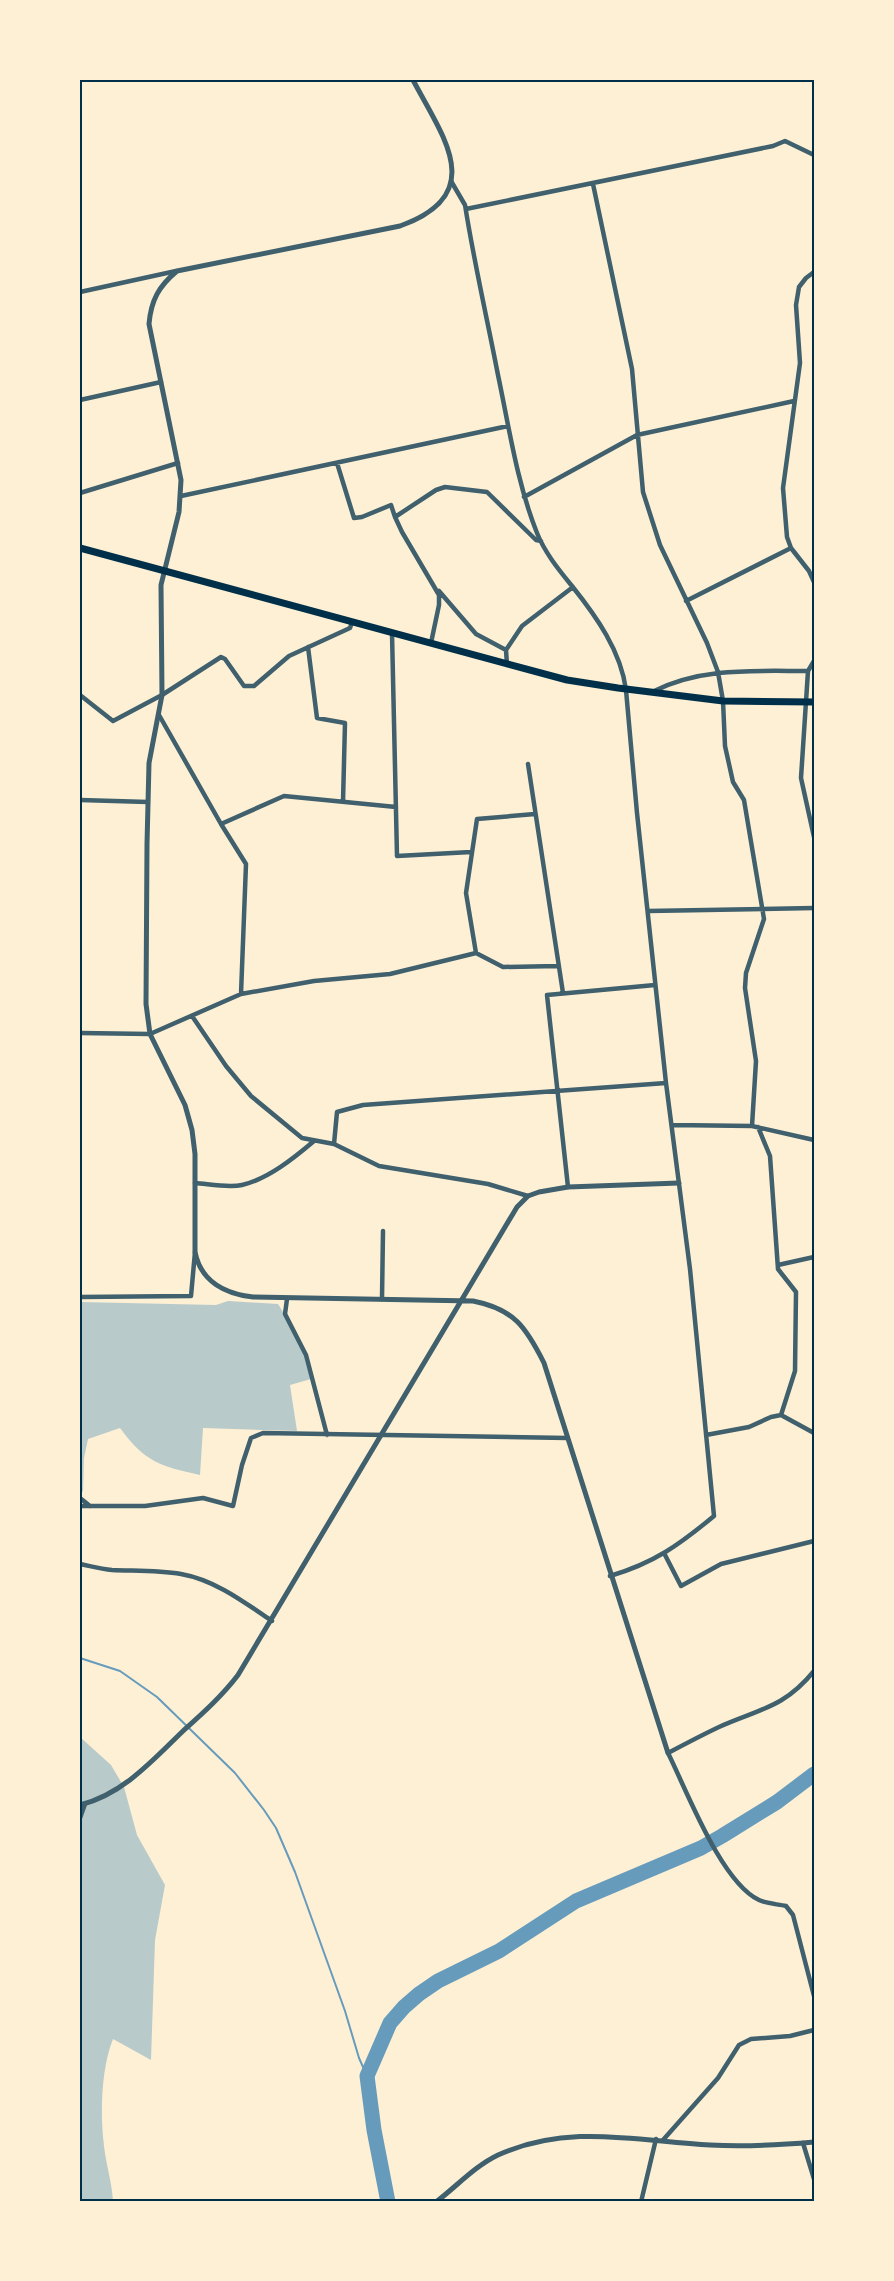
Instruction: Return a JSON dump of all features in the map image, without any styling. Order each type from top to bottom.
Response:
[{"type":"main road","points":[[80,548],[164,573],[567,680],[626,690],[723,701],[814,702]]},
{"type":"street","points":[[80,292],[400,226],[432,212],[448,193],[451,181],[451,158],[448,146],[412,80]]},
{"type":"street","points":[[466,209],[773,146],[785,141],[814,155]]},
{"type":"street","points":[[451,181],[466,209],[508,426],[524,496],[548,555],[589,607],[613,648],[623,670],[626,690],[666,1083],[679,1183],[714,1516],[687,1539],[646,1565],[610,1576]]},
{"type":"street","points":[[593,184],[632,369],[643,492],[649,515],[718,672],[723,701],[725,746],[733,782],[744,800],[764,919],[746,973],[745,988],[756,1061],[755,1126],[770,1156],[778,1269],[796,1292],[795,1371],[781,1416]]},
{"type":"street","points":[[80,1297],[191,1296],[195,1252],[192,1130],[185,1105],[150,1034],[147,1004],[149,763],[162,695],[160,605],[164,573],[181,496],[178,463],[148,324],[150,308],[157,291],[163,282],[177,271]]},
{"type":"street","points":[[814,272],[799,287],[796,305],[801,363],[783,484],[785,518],[791,548],[809,571],[814,582]]},
{"type":"street","points":[[80,400],[161,382]]},
{"type":"street","points":[[524,496],[637,435],[794,401]]},
{"type":"street","points":[[181,496],[508,426]]},
{"type":"street","points":[[80,493],[178,463]]},
{"type":"street","points":[[337,463],[354,518],[391,505],[402,532],[438,589],[476,634],[506,650]]},
{"type":"street","points":[[395,517],[436,490],[445,487],[487,492],[536,540],[541,541]]},
{"type":"street","points":[[686,601],[791,548]]},
{"type":"street","points":[[507,665],[506,650],[522,626],[573,587]]},
{"type":"street","points":[[431,644],[439,605],[438,589]]},
{"type":"street","points":[[80,695],[113,721],[162,695],[220,657],[225,659],[244,686],[254,686],[289,656],[350,628],[352,622]]},
{"type":"street","points":[[392,633],[397,856],[471,852]]},
{"type":"street","points":[[308,647],[317,718],[345,723],[343,802]]},
{"type":"street","points":[[814,661],[808,671],[801,778],[814,837]]},
{"type":"street","points":[[651,693],[690,677],[718,672],[808,671]]},
{"type":"street","points":[[159,715],[220,824],[246,864],[241,994]]},
{"type":"street","points":[[528,764],[562,993]]},
{"type":"street","points":[[220,824],[284,796],[396,807]]},
{"type":"street","points":[[80,800],[148,802]]},
{"type":"street","points":[[476,953],[466,893],[477,819],[535,814]]},
{"type":"street","points":[[648,911],[814,908]]},
{"type":"street","points":[[80,1033],[150,1034],[241,994],[314,981],[390,974],[476,953],[503,967],[557,966]]},
{"type":"street","points":[[568,1187],[547,995],[656,985]]},
{"type":"street","points":[[192,1016],[226,1066],[251,1096],[302,1138],[334,1144],[379,1166],[488,1184],[528,1196]]},
{"type":"street","points":[[334,1144],[337,1112],[363,1105],[666,1083]]},
{"type":"street","points":[[672,1125],[755,1126],[814,1140]]},
{"type":"street","points":[[195,1183],[241,1185],[262,1177],[296,1156],[314,1141]]},
{"type":"street","points":[[80,1818],[82,1804],[130,1781],[223,1694],[233,1681],[272,1621],[517,1207],[528,1196],[568,1187],[679,1183]]},
{"type":"street","points":[[382,1299],[383,1231]]},
{"type":"street","points":[[195,1252],[196,1260],[204,1273],[220,1289],[241,1296],[287,1299],[461,1300],[493,1305],[515,1318],[531,1336],[544,1363],[668,1753],[708,1835],[736,1881],[744,1890],[761,1901],[786,1906],[793,1915],[814,1996]]},
{"type":"street","points":[[778,1264],[814,1257]]},
{"type":"street","points":[[287,1299],[285,1314],[306,1355],[327,1435]]},
{"type":"street","points":[[706,1435],[750,1427],[771,1417],[781,1416],[814,1433]]},
{"type":"street","points":[[80,1506],[145,1506],[203,1498],[233,1506],[251,1438],[263,1433],[380,1437],[567,1438]]},
{"type":"street","points":[[80,1498],[90,1506]]},
{"type":"street","points":[[664,1553],[681,1586],[721,1564],[814,1541]]},
{"type":"street","points":[[80,1564],[110,1570],[148,1570],[182,1574],[207,1582],[234,1596],[272,1621]]},
{"type":"street","points":[[668,1753],[718,1728],[779,1703],[803,1685],[814,1671]]},
{"type":"street","points":[[641,2202],[660,2140],[718,2078],[739,2045],[751,2039],[790,2036],[814,2030]]},
{"type":"street","points":[[436,2202],[483,2163],[517,2148],[551,2140],[584,2136],[711,2145],[814,2142]]},
{"type":"street","points":[[803,2143],[814,2179]]},
{"type":"shaded area","points":[[228,1301],[278,1304],[300,1339],[311,1379],[290,1385],[297,1431],[203,1428],[200,1475],[174,1469],[154,1461],[137,1448],[120,1428],[88,1439],[84,1458],[83,1492],[80,1490],[80,1302],[216,1305]]},
{"type":"shaded area","points":[[80,1737],[111,1765],[124,1787],[137,1835],[165,1885],[155,1940],[151,2060],[113,2039],[106,2064],[102,2092],[102,2120],[113,2201],[80,2201]]},
{"type":"waterway","points":[[80,1658],[120,1671],[157,1697],[235,1773],[264,1810],[276,1828],[295,1872],[367,2076]]},
{"type":"waterway","points":[[388,2202],[374,2130],[367,2076],[390,2023],[404,2007],[438,1981],[499,1951],[576,1901],[701,1848],[777,1802],[814,1774]]}]
